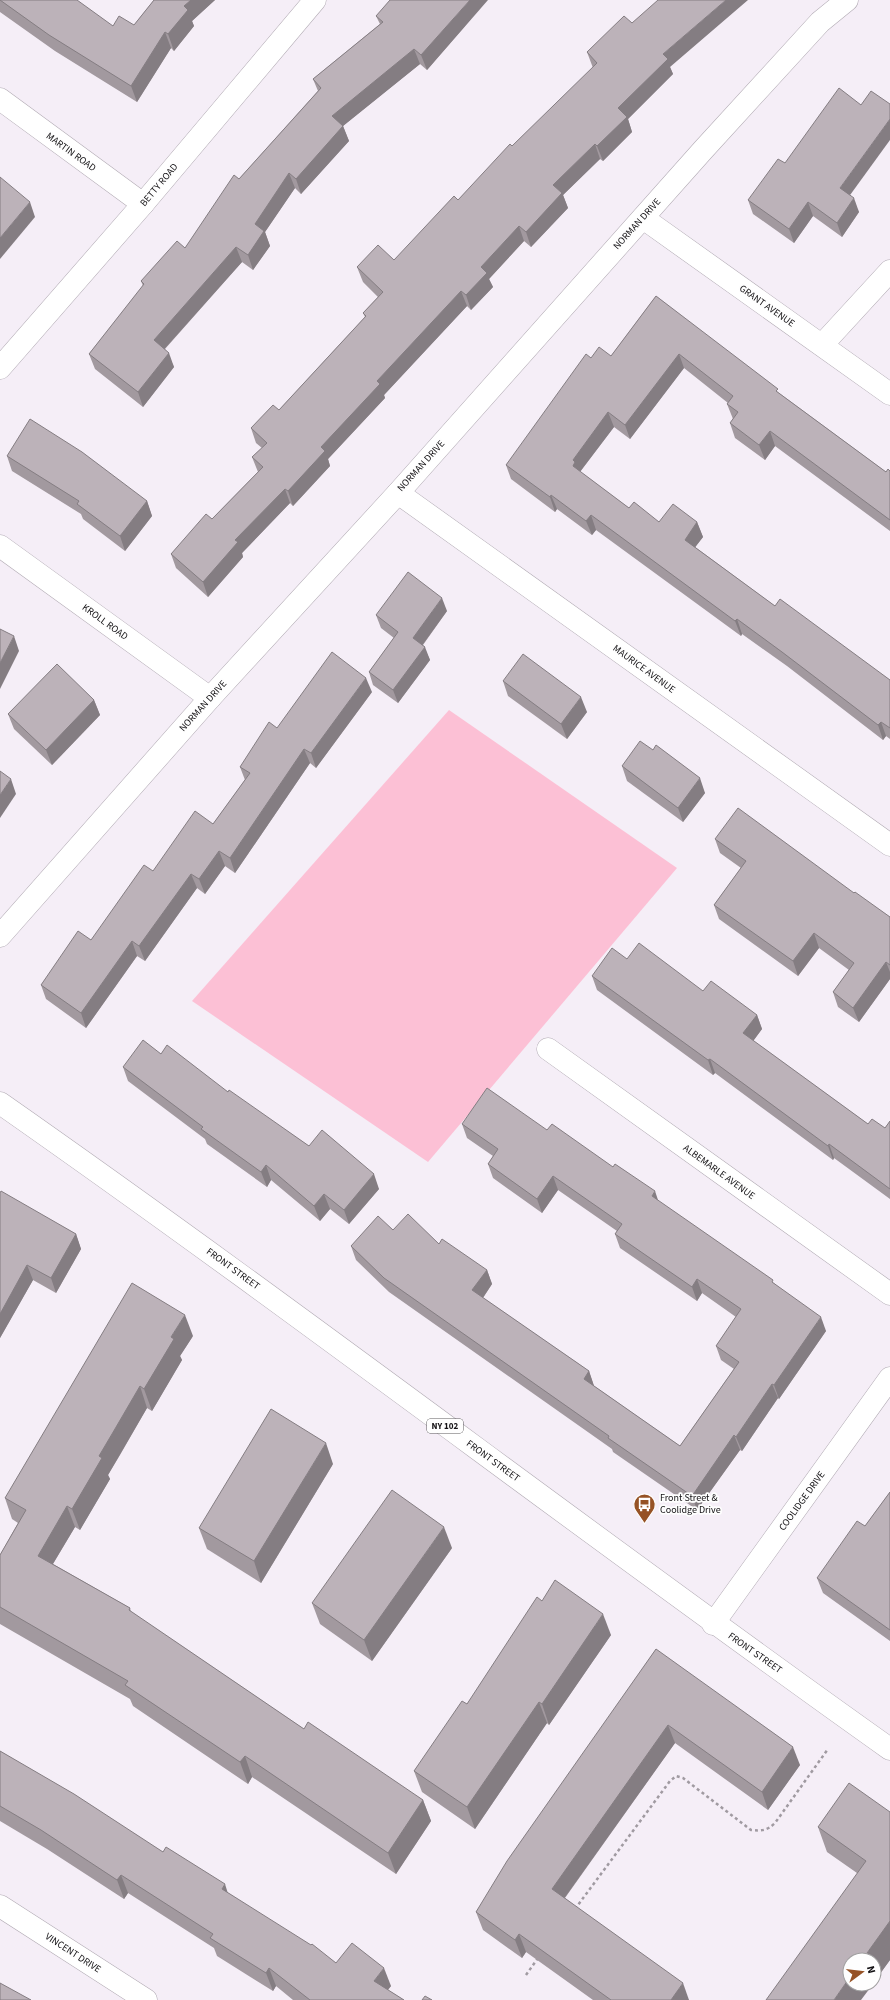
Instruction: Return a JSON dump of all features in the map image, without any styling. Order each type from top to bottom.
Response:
[{"type":"street","name":"BETTY ROAD","points":[[0,368],[143,204],[315,0]]},
{"type":"street","name":"NORMAN DRIVE","points":[[0,936],[210,698],[398,493],[703,150],[820,22],[848,0]]},
{"type":"street","name":"MARTIN ROAD","points":[[0,100],[143,204]]},
{"type":"street","name":"GRANT AVENUE","points":[[643,218],[890,394]]},
{"type":"street","points":[[822,345],[890,271]]},
{"type":"street","name":"MAURICE AVENUE","points":[[398,493],[890,845]]},
{"type":"street","name":"KROLL ROAD","points":[[0,546],[210,698]]},
{"type":"street","name":"ALBEMARLE AVENUE","points":[[548,1049],[890,1294]]},
{"type":"street","name":"FRONT STREET","points":[[0,1103],[142,1202],[713,1624],[890,1749]]},
{"type":"street","name":"COOLIDGE DRIVE","points":[[713,1624],[890,1378]]},
{"type":"street","name":"VINCENT DRIVE","points":[[0,1906],[146,2000]]},
{"type":"path","points":[[573,1912],[670,1781],[676,1776],[683,1778],[751,1830],[762,1831],[769,1829],[775,1823],[828,1749]]},
{"type":"path","points":[[526,1975],[540,1956]]},
{"type":"shaded area","points":[[449,710],[677,868],[428,1162],[192,1001]]},
{"type":"building","points":[[0,0],[77,0],[113,26],[119,16],[134,25],[154,0],[191,0],[184,6],[188,10],[168,34],[165,32],[131,86],[49,35]]},
{"type":"building","points":[[390,0],[470,0],[421,55],[414,49],[332,116],[343,126],[296,179],[289,173],[255,224],[264,231],[248,255],[236,247],[154,340],[169,353],[138,392],[89,354],[144,284],[141,281],[177,241],[185,248],[234,175],[239,179],[321,88],[313,79],[383,22],[376,16]]},
{"type":"building","points":[[658,0],[726,0],[663,54],[668,59],[618,108],[627,117],[597,146],[595,144],[553,185],[562,193],[526,232],[519,226],[481,267],[487,273],[466,295],[461,291],[377,381],[380,384],[321,447],[325,451],[288,491],[285,489],[235,540],[238,542],[203,582],[171,554],[206,514],[212,519],[263,467],[252,457],[267,443],[251,428],[273,405],[279,410],[366,316],[363,313],[383,292],[357,267],[378,245],[394,260],[454,196],[458,200],[510,144],[512,146],[597,63],[587,52],[624,16],[632,23]]},
{"type":"building","points":[[839,88],[861,105],[871,91],[890,104],[890,119],[840,188],[854,198],[837,223],[808,202],[789,229],[748,200],[778,159],[785,163]]},
{"type":"building","points":[[0,177],[30,202],[0,238]]},
{"type":"building","points":[[656,296],[778,389],[776,391],[886,472],[888,469],[890,471],[890,520],[770,431],[759,445],[730,423],[738,412],[727,404],[733,396],[679,354],[625,425],[608,412],[573,460],[575,462],[573,466],[629,508],[634,502],[659,522],[673,504],[697,522],[685,540],[775,606],[780,599],[890,680],[890,728],[881,722],[878,725],[737,619],[735,621],[591,515],[586,521],[551,495],[550,497],[506,465],[586,354],[591,358],[599,347],[611,356]]},
{"type":"building","points":[[30,419],[82,452],[147,501],[120,536],[77,504],[79,501],[7,456]]},
{"type":"building","points":[[408,572],[442,598],[413,638],[425,647],[393,690],[369,672],[398,632],[376,615]]},
{"type":"building","points":[[0,629],[14,636],[0,663]]},
{"type":"building","points":[[332,652],[366,678],[311,753],[304,749],[230,858],[219,851],[199,879],[191,874],[139,946],[132,941],[81,1013],[41,985],[78,931],[91,940],[144,865],[153,871],[195,811],[213,824],[250,773],[240,767],[269,722],[277,728]]},
{"type":"building","points":[[523,654],[581,697],[561,724],[503,681]]},
{"type":"building","points":[[57,664],[94,700],[46,750],[8,714]]},
{"type":"building","points":[[640,741],[653,750],[656,745],[700,778],[678,808],[622,766]]},
{"type":"building","points":[[0,771],[11,779],[0,795]]},
{"type":"building","points":[[738,808],[854,893],[855,892],[890,917],[890,965],[886,962],[853,1008],[833,992],[854,963],[814,933],[793,961],[714,905],[746,861],[715,839]]},
{"type":"building","points":[[639,943],[703,991],[711,981],[757,1015],[743,1033],[868,1124],[872,1119],[885,1128],[890,1121],[890,1189],[592,976],[612,948],[627,959]]},
{"type":"building","points":[[143,1040],[161,1054],[167,1045],[228,1092],[229,1090],[309,1146],[322,1130],[374,1174],[344,1210],[324,1194],[314,1206],[266,1165],[261,1172],[201,1129],[203,1127],[123,1067]]},
{"type":"building","points":[[487,1088],[547,1130],[552,1124],[613,1167],[615,1164],[655,1191],[652,1196],[773,1280],[772,1282],[821,1317],[774,1385],[772,1384],[736,1437],[734,1435],[692,1496],[384,1278],[351,1246],[378,1216],[393,1230],[408,1214],[439,1244],[442,1239],[487,1270],[472,1290],[589,1371],[584,1379],[680,1446],[739,1362],[716,1346],[741,1309],[697,1279],[692,1287],[615,1234],[622,1224],[553,1176],[537,1199],[488,1164],[498,1149],[462,1124]]},
{"type":"building","points":[[1,1191],[76,1234],[51,1278],[27,1265],[0,1314],[0,1193]]},
{"type":"building","points":[[132,1283],[185,1315],[171,1337],[174,1339],[144,1389],[140,1386],[99,1456],[102,1458],[72,1509],[67,1506],[38,1556],[130,1608],[129,1610],[304,1729],[308,1722],[423,1800],[388,1853],[245,1756],[240,1762],[125,1685],[128,1681],[0,1607],[0,1555],[26,1510],[5,1498]]},
{"type":"building","points":[[271,1409],[326,1443],[254,1561],[199,1528]]},
{"type":"building","points":[[392,1490],[444,1527],[364,1640],[312,1603]]},
{"type":"building","points":[[890,1492],[890,1630],[817,1578],[857,1521],[865,1526]]},
{"type":"building","points":[[555,1580],[603,1614],[542,1704],[539,1702],[467,1807],[414,1771],[462,1701],[467,1704],[537,1597],[542,1601]]},
{"type":"building","points":[[656,1649],[793,1747],[762,1792],[668,1725],[552,1889],[683,1983],[671,2000],[611,2000],[519,1934],[515,1940],[476,1912],[507,1861]]},
{"type":"building","points":[[0,1751],[74,1794],[163,1852],[166,1847],[225,1884],[222,1889],[311,1945],[312,1944],[336,1963],[352,1943],[384,1968],[374,1981],[404,2000],[310,2000],[269,1968],[266,1973],[210,1938],[213,1934],[121,1875],[117,1880],[41,1830],[0,1806]]},
{"type":"building","points":[[849,1783],[890,1812],[890,1921],[868,1952],[842,1952],[842,1988],[834,2000],[766,2000],[866,1861],[818,1827]]},
{"type":"building","points":[[0,1983],[31,2000],[0,2000]]},
{"type":"building","points":[[425,1996],[432,2000],[422,2000]]},
{"type":"place","name":"Front Street & Coolidge Drive","points":[[644,1524]]}]
